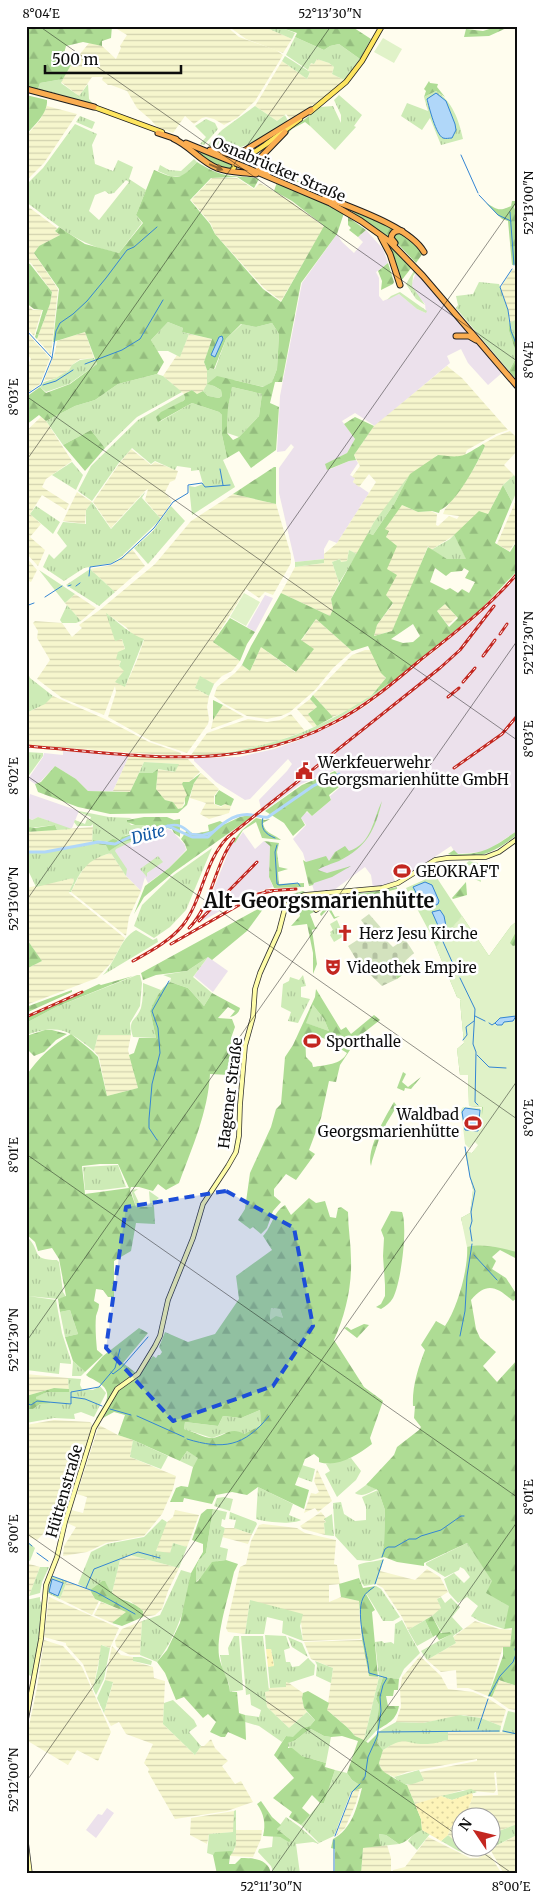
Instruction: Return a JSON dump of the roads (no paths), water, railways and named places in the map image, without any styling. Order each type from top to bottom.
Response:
[{"type":"highway","name":"Osnabrücker Straße","points":[[26,90],[94,109]]},
{"type":"highway","points":[[210,150],[230,154],[244,151],[311,110]]},
{"type":"highway","points":[[266,174],[258,167],[257,162],[285,132]]},
{"type":"highway","name":"Osnabrücker Straße","points":[[158,133],[315,193],[356,215],[398,247],[455,309],[517,384]]},
{"type":"highway","points":[[174,139],[188,147],[211,165],[233,171],[266,174]]},
{"type":"highway","name":"Osnabrücker Straße","points":[[182,139],[236,162]]},
{"type":"highway","name":"Osnabrücker Straße","points":[[266,174],[330,203],[376,231],[412,264],[517,384]]},
{"type":"highway","points":[[315,193],[402,231],[415,241],[424,252]]},
{"type":"highway","points":[[376,231],[387,247],[400,285]]},
{"type":"highway","points":[[398,247],[391,236],[395,231],[402,231]]},
{"type":"highway","points":[[456,336],[470,336],[490,354]]},
{"type":"main road","points":[[233,171],[235,165],[338,90],[362,61],[382,26]]},
{"type":"main road","name":"Osnabrücker Straße","points":[[94,109],[158,133]]},
{"type":"main road","name":"Osnabrücker Straße","points":[[94,109],[182,139]]},
{"type":"main road","points":[[233,171],[311,110]]},
{"type":"main road","name":"Hagener Straße","points":[[163,1319],[170,1294],[194,1236],[202,1204],[233,1160],[237,1148],[244,1052],[253,1017],[258,979],[279,931],[285,908],[294,898],[306,894],[382,888],[398,882],[435,860],[486,857],[499,852],[517,839]]},
{"type":"main road","points":[[316,910],[326,904],[327,893]]},
{"type":"main road","name":"Hüttenstraße","points":[[26,1720],[41,1639],[46,1585],[59,1553],[65,1522],[92,1435],[117,1389],[138,1374],[152,1352],[160,1336],[163,1319]]},
{"type":"main road","points":[[26,1842],[30,1874]]},
{"type":"water","points":[[436,93],[446,101],[455,124],[456,130],[452,138],[440,136],[433,120],[427,99]]},
{"type":"water","points":[[222,336],[223,339],[215,357],[211,355],[219,337]]},
{"type":"water","points":[[425,882],[432,885],[439,901],[438,904],[432,907],[422,902],[413,887]]},
{"type":"water","points":[[440,910],[444,916],[446,926],[441,930],[432,912]]},
{"type":"water","points":[[516,1016],[513,1021],[504,1022],[502,1025],[495,1023],[500,1018]]},
{"type":"water","points":[[465,1108],[480,1110],[478,1131],[465,1130],[462,1112]]},
{"type":"water","points":[[52,1579],[63,1583],[58,1596],[49,1592]]},
{"type":"waterway","points":[[461,155],[478,193]]},
{"type":"waterway","points":[[479,195],[498,215],[511,221]]},
{"type":"waterway","points":[[510,212],[514,265]]},
{"type":"waterway","points":[[52,358],[56,331],[60,323],[87,301],[127,250],[134,247],[157,227]]},
{"type":"waterway","points":[[512,269],[500,287],[508,310],[511,331],[517,346]]},
{"type":"waterway","points":[[85,364],[122,350],[140,339],[163,300]]},
{"type":"waterway","points":[[26,330],[52,358],[41,385],[26,395]]},
{"type":"waterway","points":[[43,385],[56,381],[73,370]]},
{"type":"waterway","points":[[220,469],[223,485]]},
{"type":"waterway","points":[[89,576],[90,567],[111,564],[122,558],[154,528],[173,502],[188,493],[188,485],[202,483],[205,487],[230,485]]},
{"type":"waterway","points":[[76,586],[80,583]]},
{"type":"waterway","points":[[45,597],[62,586]]},
{"type":"waterway","points":[[26,606],[34,603]]},
{"type":"waterway","name":"Düte","points":[[26,852],[45,852],[98,842],[115,844],[130,837],[168,826],[192,837],[208,837],[222,824],[233,818],[245,815],[268,817],[313,786],[339,774]]},
{"type":"waterway","points":[[263,817],[262,825],[264,830],[268,835],[275,838]]},
{"type":"waterway","name":"Düte","points":[[168,826],[181,826],[191,834],[203,835],[213,832]]},
{"type":"waterway","points":[[277,845],[275,852],[277,884],[298,883],[300,886]]},
{"type":"waterway","points":[[440,935],[458,975]]},
{"type":"waterway","points":[[460,978],[475,1009],[473,1044],[476,1052],[475,1102],[478,1105]]},
{"type":"waterway","points":[[157,1140],[149,1128],[152,1084],[160,1053],[158,1028],[152,1011],[169,981]]},
{"type":"waterway","points":[[475,1016],[485,1021]]},
{"type":"waterway","points":[[463,1040],[467,1035],[466,1027],[474,1021]]},
{"type":"waterway","points":[[489,1023],[492,1025],[495,1023]]},
{"type":"waterway","points":[[477,1055],[489,1067],[506,1068]]},
{"type":"waterway","points":[[465,1147],[470,1177],[475,1191],[470,1228],[472,1241]]},
{"type":"waterway","points":[[460,1336],[465,1311],[467,1276],[472,1244]]},
{"type":"waterway","points":[[474,1255],[497,1280]]},
{"type":"waterway","points":[[111,1372],[113,1374],[121,1368],[148,1337]]},
{"type":"waterway","points":[[71,1397],[71,1392],[99,1387],[115,1368],[120,1349]]},
{"type":"waterway","points":[[26,1403],[31,1405],[37,1401],[71,1404],[71,1397],[85,1399],[102,1406]]},
{"type":"waterway","points":[[110,1409],[131,1415]]},
{"type":"waterway","points":[[137,1416],[184,1437]]},
{"type":"waterway","points":[[187,1439],[222,1445],[232,1443],[242,1440],[251,1434],[269,1416]]},
{"type":"waterway","points":[[382,1557],[385,1549],[388,1547],[395,1547],[409,1539],[416,1539],[441,1530],[461,1516],[464,1516]]},
{"type":"waterway","points":[[26,1541],[32,1546]]},
{"type":"waterway","points":[[86,1588],[94,1569],[138,1552],[160,1558]]},
{"type":"waterway","points":[[37,1553],[48,1561]]},
{"type":"waterway","points":[[375,1584],[383,1560]]},
{"type":"waterway","points":[[52,1576],[96,1592],[135,1614]]},
{"type":"waterway","points":[[363,1780],[368,1757],[377,1737],[381,1711],[380,1697],[387,1678],[369,1673],[363,1635],[360,1614],[361,1605],[365,1595],[374,1587]]},
{"type":"waterway","points":[[489,1696],[500,1676],[513,1662],[517,1644]]},
{"type":"waterway","points":[[478,1729],[488,1699]]},
{"type":"waterway","points":[[378,1732],[499,1731]]},
{"type":"waterway","points":[[503,1731],[517,1734]]},
{"type":"waterway","points":[[335,1836],[352,1792],[360,1784]]},
{"type":"waterway","points":[[334,1840],[334,1874]]},
{"type":"railway","points":[[26,746],[145,756],[183,757],[222,755],[260,749],[298,739],[346,716],[378,694],[470,620],[517,574]]},
{"type":"railway","points":[[133,961],[166,941],[183,925],[190,915],[214,857],[228,837],[440,668],[460,650],[494,606]]},
{"type":"railway","points":[[500,634],[507,624]]},
{"type":"railway","points":[[483,656],[495,640]]},
{"type":"railway","points":[[463,682],[475,668]]},
{"type":"railway","points":[[448,697],[459,688]]},
{"type":"railway","points":[[454,768],[502,734],[517,716]]},
{"type":"railway","points":[[189,928],[203,908],[227,849],[234,839]]},
{"type":"railway","points":[[199,921],[257,862]]},
{"type":"railway","points":[[266,891],[296,889]]},
{"type":"railway","points":[[171,944],[258,894],[272,891]]},
{"type":"railway","points":[[26,1017],[82,992]]},
{"type":"place","name":"Werkfeuerwehr Georgsmarienhütte GmbH","points":[[304,771]]},
{"type":"place","name":"GEOKRAFT","points":[[402,871]]},
{"type":"place","name":"Herz Jesu Kirche","points":[[345,933]]},
{"type":"place","name":"Videothek Empire","points":[[333,967]]},
{"type":"place","name":"Sporthalle","points":[[312,1041]]},
{"type":"place","name":"Waldbad Georgsmarienhütte","points":[[473,1123]]},
{"type":"district","name":"Alt-Georgsmarienhütte","points":[[319,900]]}]
